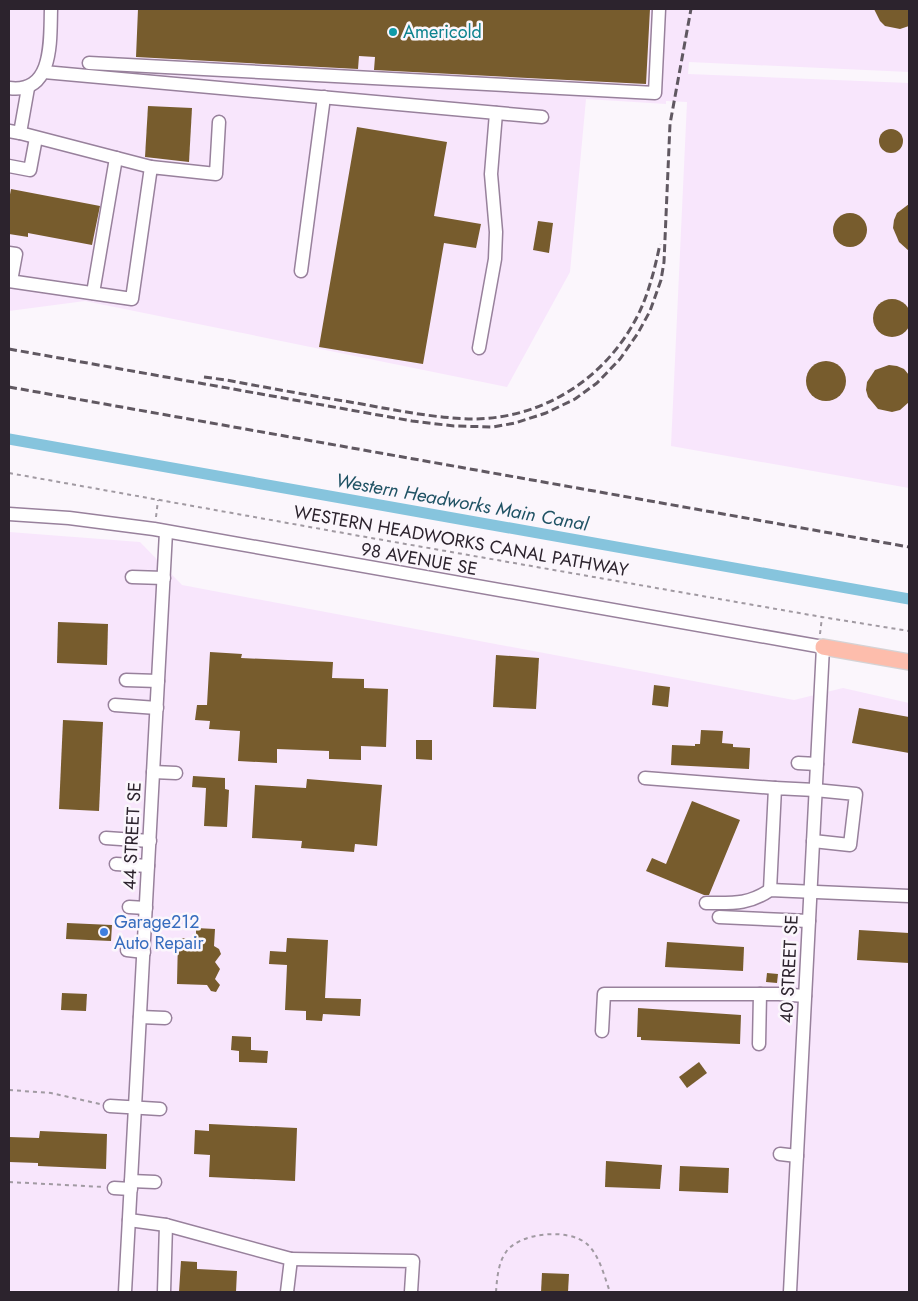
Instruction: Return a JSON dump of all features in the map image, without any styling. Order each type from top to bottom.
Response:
[{"type":"main road","points":[[823,647],[909,662]]},
{"type":"street","points":[[51,9],[50,44],[14,132],[151,167],[216,174],[219,122]]},
{"type":"street","points":[[89,63],[655,93],[659,9]]},
{"type":"street","points":[[9,88],[36,81],[324,97],[542,117]]},
{"type":"street","points":[[301,271],[324,97]]},
{"type":"street","points":[[479,348],[495,259],[496,232],[491,174],[496,113]]},
{"type":"street","points":[[9,166],[30,170],[36,138]]},
{"type":"street","points":[[93,294],[116,158]]},
{"type":"street","points":[[9,253],[16,254],[10,281],[132,299],[151,167]]},
{"type":"street","name":"98 AVENUE SE","points":[[9,514],[69,518],[160,530],[823,647]]},
{"type":"street","name":"44 STREET SE","points":[[125,1292],[164,578],[160,530]]},
{"type":"street","points":[[132,577],[164,578]]},
{"type":"street","name":"40 STREET SE","points":[[790,1292],[823,647]]},
{"type":"street","points":[[126,680],[158,681]]},
{"type":"street","points":[[115,706],[157,708]]},
{"type":"street","points":[[798,763],[817,764]]},
{"type":"street","points":[[153,772],[176,773]]},
{"type":"street","points":[[644,778],[856,794],[850,845],[813,841]]},
{"type":"street","points":[[770,890],[775,788]]},
{"type":"street","points":[[106,838],[150,841]]},
{"type":"street","points":[[116,864],[148,866]]},
{"type":"street","points":[[706,903],[741,903],[770,890],[909,896]]},
{"type":"street","points":[[129,907],[146,908]]},
{"type":"street","points":[[719,917],[809,921]]},
{"type":"street","points":[[127,950],[144,952]]},
{"type":"street","points":[[602,1031],[604,994],[760,994],[805,996]]},
{"type":"street","points":[[759,1044],[760,994]]},
{"type":"street","points":[[140,1017],[165,1018]]},
{"type":"street","points":[[110,1106],[160,1109]]},
{"type":"street","points":[[780,1154],[797,1156]]},
{"type":"street","points":[[114,1188],[155,1182]]},
{"type":"street","points":[[129,1220],[166,1225],[291,1259],[413,1260],[411,1292]]},
{"type":"street","points":[[164,1292],[166,1225]]},
{"type":"street","points":[[287,1292],[291,1259]]},
{"type":"path","name":"WESTERN HEADWORKS CANAL PATHWAY","points":[[9,473],[822,617],[909,630]]},
{"type":"path","points":[[158,500],[160,530]]},
{"type":"path","points":[[822,617],[820,635],[823,647]]},
{"type":"path","points":[[9,1090],[50,1092],[110,1106]]},
{"type":"path","points":[[9,1182],[114,1188]]},
{"type":"path","points":[[496,1292],[500,1263],[508,1249],[529,1237],[548,1235],[575,1237],[587,1244],[598,1260],[610,1292]]},
{"type":"shaded area","points":[[9,9],[909,9],[909,72],[689,62],[688,74],[909,83],[909,488],[671,446],[687,102],[666,101],[666,104],[586,99],[570,272],[507,387],[85,301],[9,311]]},
{"type":"shaded area","points":[[9,532],[140,542],[182,585],[794,700],[843,688],[909,703],[909,1292],[9,1292]]},
{"type":"building","name":"Americold","points":[[138,9],[650,9],[646,84],[374,70],[375,57],[359,56],[358,69],[136,57]]},
{"type":"building","points":[[874,9],[909,9],[909,26],[900,29],[885,26]]},
{"type":"building","points":[[148,106],[192,108],[189,162],[145,157]]},
{"type":"building","points":[[357,127],[447,142],[434,216],[481,224],[476,248],[444,243],[423,364],[319,347]]},
{"type":"building","points":[[891,129],[900,132],[903,141],[900,150],[891,153],[882,150],[879,141],[882,132]]},
{"type":"building","points":[[11,189],[100,206],[92,245],[28,233],[28,237],[9,234],[9,200]]},
{"type":"building","points":[[909,204],[909,251],[899,242],[893,228],[897,213]]},
{"type":"building","points":[[850,213],[857,214],[862,218],[866,223],[866,237],[862,242],[857,246],[850,247],[843,246],[838,242],[834,237],[833,230],[834,223],[838,218],[843,214]]},
{"type":"building","points":[[538,221],[553,223],[549,253],[533,250]]},
{"type":"building","points":[[892,299],[906,304],[911,318],[906,332],[892,337],[878,332],[873,318],[878,304]]},
{"type":"building","points":[[826,361],[840,367],[846,381],[840,395],[826,401],[812,395],[806,381],[812,367]]},
{"type":"building","points":[[889,365],[904,369],[909,375],[909,402],[900,410],[892,412],[878,409],[868,397],[866,390],[867,382],[875,370]]},
{"type":"building","points":[[58,622],[108,624],[107,665],[57,663]]},
{"type":"building","points":[[210,652],[242,654],[241,658],[333,662],[332,678],[364,679],[364,688],[388,689],[386,747],[361,746],[361,760],[329,759],[329,751],[277,749],[277,763],[238,761],[240,731],[209,729],[210,721],[195,720],[197,705],[207,705]]},
{"type":"building","points":[[496,655],[539,658],[536,709],[493,707]]},
{"type":"building","points":[[654,685],[670,687],[668,707],[652,705]]},
{"type":"building","points":[[859,708],[909,717],[909,753],[852,743]]},
{"type":"building","points":[[63,720],[103,722],[99,811],[59,809]]},
{"type":"building","points":[[701,730],[723,731],[722,743],[733,744],[733,747],[750,748],[749,769],[671,765],[672,745],[695,746],[695,744],[700,744]]},
{"type":"building","points":[[416,740],[432,740],[432,760],[416,759]]},
{"type":"building","points":[[193,776],[225,778],[225,789],[229,790],[227,827],[204,826],[206,788],[192,787]]},
{"type":"building","points":[[307,779],[382,785],[377,846],[355,844],[354,852],[301,848],[302,841],[252,838],[255,785],[306,788]]},
{"type":"building","points":[[692,801],[740,820],[709,895],[704,895],[646,871],[652,858],[666,864]]},
{"type":"building","points":[[67,923],[112,925],[111,941],[66,939]]},
{"type":"building","points":[[196,928],[215,929],[214,946],[219,949],[221,954],[215,962],[220,969],[215,979],[220,985],[216,992],[211,991],[207,985],[177,984],[178,938],[196,939]]},
{"type":"building","points":[[859,930],[909,933],[909,963],[857,960]]},
{"type":"building","points":[[287,938],[328,940],[325,998],[361,999],[360,1016],[323,1014],[322,1021],[306,1020],[306,1011],[285,1010],[287,965],[269,964],[270,951],[286,952]]},
{"type":"building","points":[[667,942],[744,947],[743,971],[665,967]]},
{"type":"building","points":[[767,973],[778,974],[777,983],[766,982]]},
{"type":"building","points":[[62,993],[87,994],[86,1011],[61,1010]]},
{"type":"building","points":[[638,1008],[741,1015],[740,1044],[641,1040],[641,1037],[637,1037]]},
{"type":"building","points":[[232,1036],[251,1037],[251,1050],[268,1051],[267,1063],[239,1062],[239,1051],[231,1050]]},
{"type":"building","points":[[699,1062],[707,1073],[687,1088],[679,1077]]},
{"type":"building","points":[[209,1124],[297,1128],[295,1181],[209,1177],[210,1155],[194,1154],[195,1130],[209,1131]]},
{"type":"building","points":[[40,1131],[107,1134],[106,1169],[38,1166],[38,1163],[9,1162],[9,1137],[39,1138]]},
{"type":"building","points":[[606,1161],[662,1165],[660,1189],[605,1187]]},
{"type":"building","points":[[680,1166],[729,1168],[728,1193],[679,1191]]},
{"type":"building","points":[[181,1261],[197,1262],[197,1269],[237,1271],[236,1292],[179,1292]]},
{"type":"building","points":[[542,1273],[569,1274],[568,1292],[541,1292]]},
{"type":"waterway","name":"Western Headworks Main Canal","points":[[9,439],[909,599]]},
{"type":"railway","points":[[9,349],[412,421],[454,426],[493,427],[515,423],[546,413],[575,399],[597,383],[620,359],[650,311],[661,280],[664,262],[670,124],[691,9]]},
{"type":"railway","points":[[204,377],[443,417],[472,419],[499,417],[524,411],[548,402],[571,390],[592,375],[610,357],[626,336],[643,305],[660,244]]},
{"type":"railway","points":[[9,387],[909,547]]},
{"type":"place","name":"Americold","points":[[393,32]]},
{"type":"place","name":"Garage212 Auto Repair","points":[[104,932]]}]
